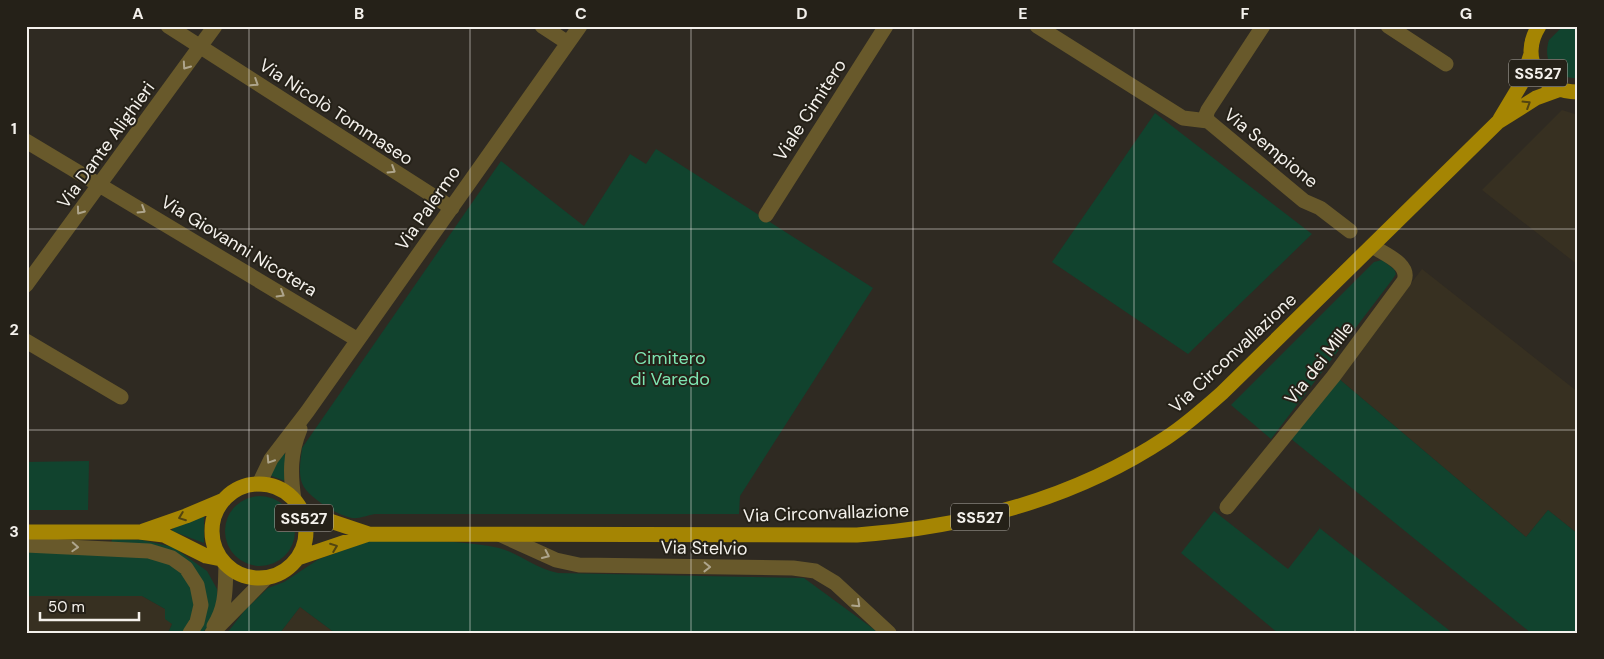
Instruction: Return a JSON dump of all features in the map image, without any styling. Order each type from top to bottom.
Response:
[{"type":"main road","name":"SS527","points":[[1538,27],[1532,40],[1531,54],[1533,65],[1539,76],[1558,90],[1578,92]]},
{"type":"main road","name":"Via Circonvallazione","points":[[1498,122],[1521,84],[1531,54]]},
{"type":"main road","name":"Via Circonvallazione","points":[[303,512],[369,534],[857,534],[911,531],[965,522],[1012,509],[1058,493],[1097,476],[1166,438],[1222,393],[1498,122],[1536,98],[1558,90]]},
{"type":"main road","name":"SS527","points":[[26,532],[139,532],[164,535],[184,543],[206,556],[223,562],[244,576],[266,578],[278,574],[298,558],[305,543],[307,528],[303,512],[294,499],[284,490],[272,485],[259,484],[246,486],[234,491],[224,500],[186,516],[139,532]]},
{"type":"main road","points":[[223,562],[214,544],[212,529],[215,513],[224,500]]},
{"type":"main road","name":"Via Circonvallazione","points":[[298,558],[369,534]]},
{"type":"street","name":"Via Nicolò Tommaseo","points":[[168,26],[452,208]]},
{"type":"street","name":"Via Dante Alighieri","points":[[26,285],[214,26]]},
{"type":"street","points":[[542,26],[568,43]]},
{"type":"street","name":"Via Palermo","points":[[259,484],[270,459],[307,412],[580,26]]},
{"type":"street","name":"Viale Cimitero","points":[[766,214],[886,26]]},
{"type":"street","name":"Via Sempione","points":[[1037,26],[1183,118],[1208,121],[1304,201],[1318,207],[1350,231]]},
{"type":"street","points":[[1208,121],[1206,116],[1208,110],[1263,26]]},
{"type":"street","points":[[1388,26],[1446,64]]},
{"type":"street","name":"Via Giovanni Nicotera","points":[[26,141],[358,340]]},
{"type":"street","name":"Via dei Mille","points":[[1227,507],[1333,377],[1404,281],[1406,273],[1402,265],[1372,246]]},
{"type":"street","points":[[26,340],[120,398]]},
{"type":"street","name":"Via Palermo","points":[[294,499],[291,466],[293,446],[307,412]]},
{"type":"street","name":"Via Stelvio","points":[[502,535],[556,560],[578,565],[793,568],[815,571],[835,583],[888,633]]},
{"type":"street","points":[[26,545],[149,551],[172,558],[186,568],[197,585],[201,605],[197,622],[190,633]]},
{"type":"street","points":[[211,633],[223,609],[223,562]]},
{"type":"street","points":[[211,633],[266,578]]},
{"type":"shaded area","points":[[1562,110],[1578,115],[1578,265],[1482,190]]},
{"type":"shaded area","points":[[1422,269],[1578,392],[1578,534],[1548,510],[1526,537],[1338,378]]},
{"type":"shaded area","points":[[26,596],[142,596],[165,609],[172,624],[168,633],[26,633]]},
{"type":"shaded area","points":[[300,607],[335,633],[280,633]]},
{"type":"green space","points":[[1563,26],[1578,26],[1578,78],[1570,78],[1557,72],[1549,62],[1547,48],[1549,40]]},
{"type":"green space","points":[[1155,113],[1312,234],[1188,354],[1052,262]]},
{"type":"green space","name":"Cimitero di Varedo","points":[[656,149],[873,288],[740,496],[739,514],[375,514],[355,518],[331,509],[310,494],[302,483],[300,474],[302,448],[501,161],[584,226],[630,154],[646,164]]},
{"type":"green space","points":[[1382,260],[1394,269],[1396,274],[1271,439],[1231,405],[1374,262]]},
{"type":"green space","points":[[1338,378],[1526,537],[1548,510],[1578,534],[1578,633],[1531,633],[1290,438]]},
{"type":"green space","points":[[285,453],[285,481],[266,474]]},
{"type":"green space","points":[[89,461],[88,510],[26,510],[26,462]]},
{"type":"green space","points":[[260,496],[273,499],[285,506],[292,518],[295,531],[292,544],[285,556],[273,563],[260,566],[247,563],[235,556],[228,544],[225,531],[228,518],[235,506],[247,499]]},
{"type":"green space","points":[[1214,511],[1288,569],[1320,528],[1450,631],[1278,633],[1181,553]]},
{"type":"green space","points":[[204,516],[204,543],[172,531],[173,528]]},
{"type":"green space","points":[[112,539],[142,540],[173,547],[207,571],[217,589],[217,598],[222,602],[209,626],[202,632],[197,633],[199,629],[186,563],[111,544]]},
{"type":"green space","points":[[369,541],[434,541],[483,545],[506,550],[542,568],[558,573],[804,578],[879,633],[335,633],[300,607],[280,633],[227,633],[245,610],[268,588],[284,582],[319,559]]},
{"type":"green space","points":[[26,550],[155,558],[168,564],[186,578],[194,597],[194,608],[184,633],[168,633],[172,624],[165,619],[165,609],[142,596],[26,596]]}]
